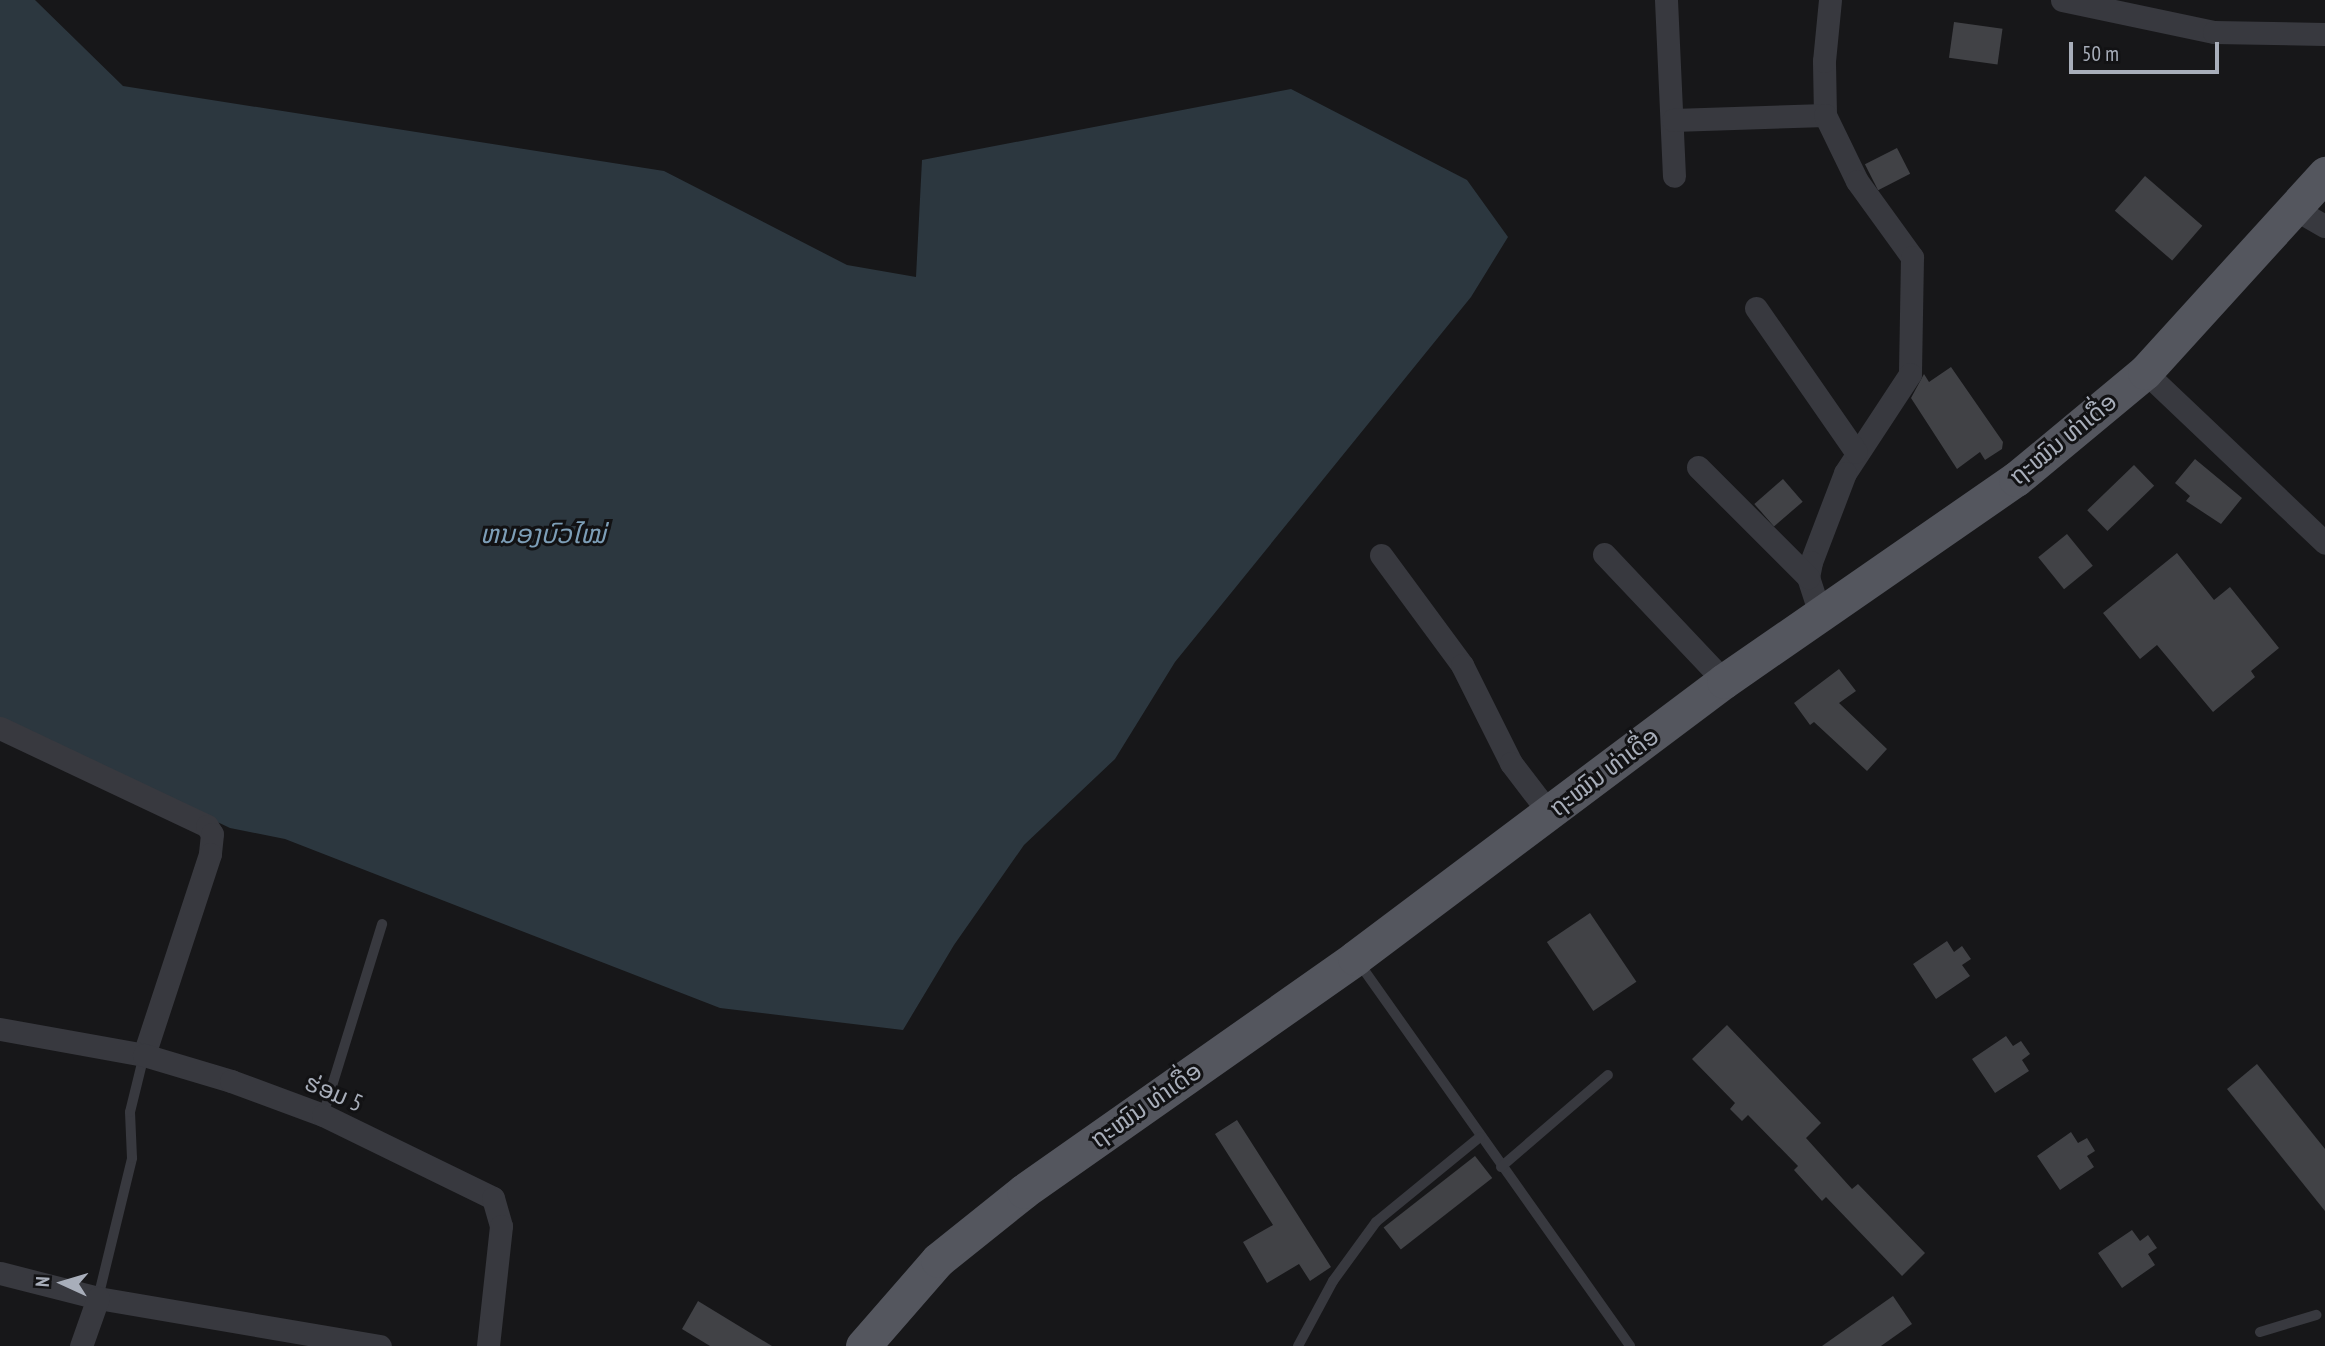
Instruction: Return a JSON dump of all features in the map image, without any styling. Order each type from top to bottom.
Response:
[{"type":"main road","name":"ຖະໝົນ ທ່າເດື່ອ","points":[[863,1346],[938,1260],[984,1222],[1355,958],[1724,681],[2016,479],[2145,372],[2310,218],[2325,174]]},
{"type":"street","points":[[1666,0],[1674,176]]},
{"type":"street","points":[[1808,577],[1811,562],[1856,452],[1910,374],[1912,257],[1857,181],[1825,115],[1824,61],[1830,0]]},
{"type":"street","points":[[2062,0],[2104,4],[2214,32],[2325,34]]},
{"type":"street","points":[[1672,120],[1825,115]]},
{"type":"street","points":[[1756,308],[1856,452]]},
{"type":"street","points":[[2145,372],[2325,543]]},
{"type":"street","points":[[1698,467],[1808,577],[1820,613]]},
{"type":"street","points":[[1604,554],[1724,681]]},
{"type":"street","points":[[1381,555],[1462,665],[1511,763],[1550,814]]},
{"type":"street","points":[[0,729],[207,825],[212,834],[210,854],[144,1055]]},
{"type":"street","name":"ຮ່ອມ 5","points":[[0,1029],[144,1055],[323,1115],[493,1198],[501,1226],[488,1346]]},
{"type":"street","points":[[0,1273],[98,1298],[380,1346]]},
{"type":"street","points":[[81,1346],[98,1298]]},
{"type":"lane","points":[[323,1115],[382,924]]},
{"type":"lane","points":[[1355,958],[1630,1346]]},
{"type":"lane","points":[[98,1298],[132,1158],[131,1112],[144,1055]]},
{"type":"lane","points":[[1501,1167],[1608,1075]]},
{"type":"lane","points":[[1298,1346],[1333,1281],[1376,1222],[1480,1137]]},
{"type":"lane","points":[[2260,1332],[2316,1315]]},
{"type":"water","name":"ຫນອງບົວໄໝ່","points":[[0,0],[35,0],[123,86],[664,171],[847,265],[916,277],[922,160],[1291,89],[1467,180],[1508,237],[1471,297],[1175,662],[1115,759],[1024,845],[954,945],[903,1030],[720,1008],[285,839],[230,828],[0,719]]},
{"type":"building","points":[[1954,22],[2003,29],[1998,64],[1949,58]]},
{"type":"building","points":[[1897,148],[1910,174],[1878,190],[1865,164]]},
{"type":"building","points":[[2145,176],[2202,226],[2172,261],[2115,211]]},
{"type":"building","points":[[1951,367],[2003,442],[2002,449],[1985,460],[1980,452],[1957,469],[1911,398],[1924,374],[1929,382]]},
{"type":"building","points":[[2195,459],[2242,498],[2221,524],[2186,501],[2190,496],[2175,483]]},
{"type":"building","points":[[2134,465],[2154,486],[2107,531],[2087,510]]},
{"type":"building","points":[[1783,479],[1803,502],[1774,527],[1754,504]]},
{"type":"building","points":[[2067,534],[2093,566],[2064,589],[2038,557]]},
{"type":"building","points":[[2177,553],[2214,600],[2230,587],[2279,648],[2251,671],[2255,677],[2213,712],[2157,645],[2140,659],[2103,613]]},
{"type":"building","points":[[1839,669],[1856,691],[1839,703],[1887,749],[1867,771],[1814,722],[1810,725],[1794,703]]},
{"type":"building","points":[[1590,913],[1636,982],[1593,1011],[1547,942]]},
{"type":"building","points":[[1947,941],[1954,952],[1962,946],[1971,959],[1962,965],[1970,976],[1936,999],[1913,964]]},
{"type":"building","points":[[1727,1025],[1821,1123],[1806,1138],[1852,1189],[1858,1184],[1925,1253],[1902,1276],[1826,1197],[1822,1201],[1794,1170],[1798,1166],[1748,1115],[1742,1121],[1730,1109],[1735,1103],[1692,1059]]},
{"type":"building","points":[[2006,1036],[2013,1046],[2021,1041],[2030,1054],[2022,1060],[2029,1071],[1995,1093],[1972,1059]]},
{"type":"building","points":[[2257,1064],[2325,1149],[2325,1211],[2227,1089]]},
{"type":"building","points":[[1237,1120],[1331,1267],[1310,1281],[1299,1264],[1267,1283],[1243,1242],[1273,1225],[1215,1134]]},
{"type":"building","points":[[2071,1132],[2078,1143],[2087,1138],[2095,1151],[2087,1156],[2094,1167],[2060,1190],[2037,1156]]},
{"type":"building","points":[[1475,1156],[1492,1178],[1401,1249],[1384,1227]]},
{"type":"building","points":[[2132,1230],[2140,1241],[2148,1235],[2157,1248],[2148,1254],[2155,1265],[2122,1288],[2098,1253]]},
{"type":"building","points":[[1893,1296],[1912,1324],[1881,1346],[1822,1346]]},
{"type":"building","points":[[698,1301],[772,1346],[710,1346],[682,1329]]}]
